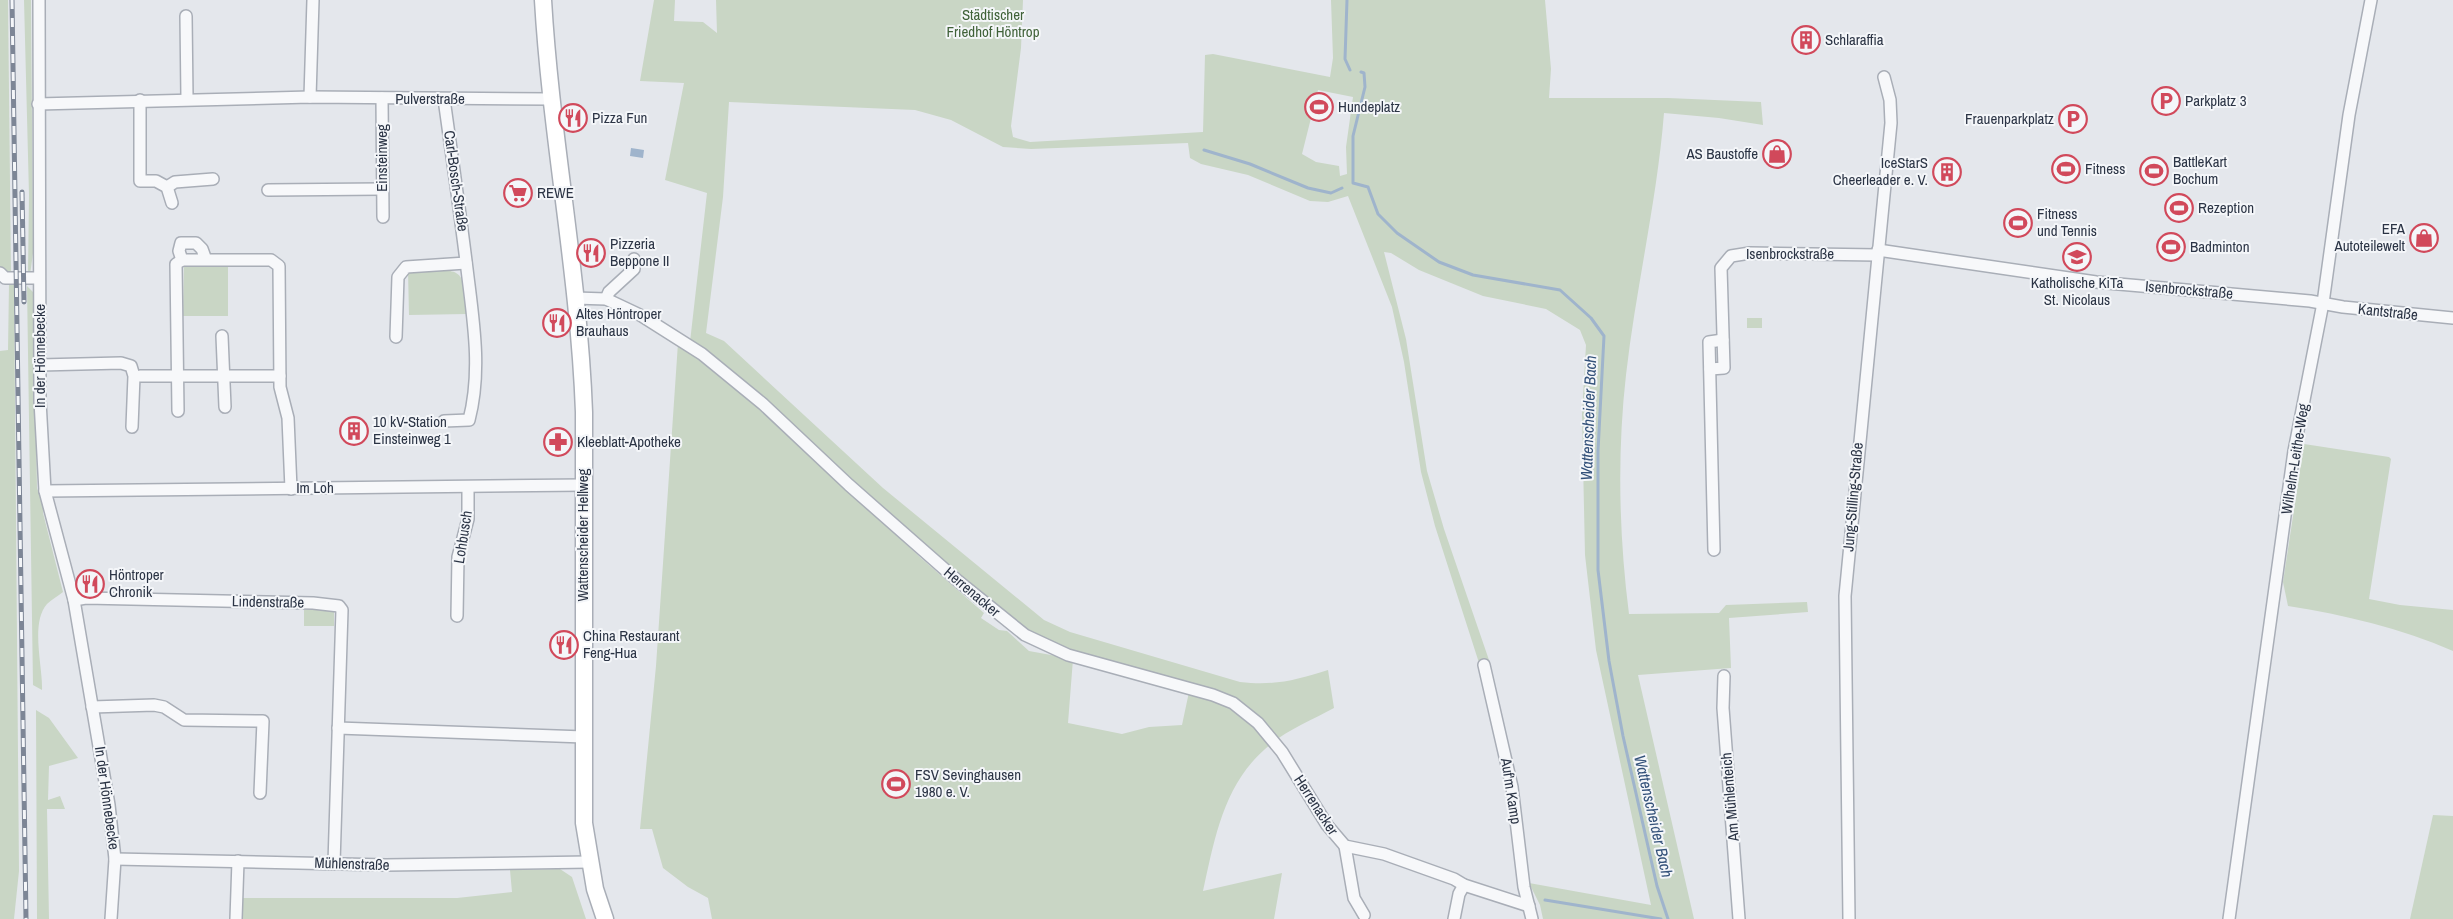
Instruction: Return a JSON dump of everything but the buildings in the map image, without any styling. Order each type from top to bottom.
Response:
[{"type":"main road","name":"Wattenscheider Hellweg","points":[[543,0],[550,99],[575,298],[583,380],[584,823],[589,862],[605,919]]},
{"type":"street","name":"In der Hönnebecke","points":[[39,0],[40,401],[45,491],[74,600],[109,805],[115,859],[111,919]]},
{"type":"street","points":[[310,97],[313,0]]},
{"type":"street","name":"Wilhelm-Leithe-Weg","points":[[2229,919],[2294,451],[2323,303],[2349,115],[2371,0]]},
{"type":"street","points":[[186,16],[187,98]]},
{"type":"street","name":"Jung-Stilling-Straße","points":[[1849,919],[1845,596],[1891,123],[1890,100],[1884,77]]},
{"type":"street","name":"Pulverstraße","points":[[38,104],[187,98],[550,99]]},
{"type":"street","name":"Einsteinweg","points":[[382,98],[383,217]]},
{"type":"street","name":"Carl-Bosch-Straße","points":[[444,99],[477,362],[475,398],[469,420],[444,421]]},
{"type":"street","points":[[140,100],[140,182],[156,181],[167,188],[172,203]]},
{"type":"street","points":[[167,188],[175,182],[213,180]]},
{"type":"street","points":[[268,190],[382,189]]},
{"type":"street","points":[[182,260],[179,251],[181,243],[196,243],[202,249],[206,260]]},
{"type":"street","name":"Isenbrockstraße","points":[[1714,550],[1709,342],[1723,340],[1722,268],[1731,256],[1750,253],[1877,253],[2096,282],[2323,303]]},
{"type":"street","points":[[606,299],[609,292],[634,269],[634,259]]},
{"type":"street","points":[[178,411],[176,264],[182,260],[271,260],[279,266],[280,387],[288,418],[290,488]]},
{"type":"street","points":[[396,337],[398,277],[406,267],[466,263]]},
{"type":"street","points":[[0,273],[5,278],[40,278]]},
{"type":"street","name":"Herrenacker","points":[[575,298],[606,299],[642,316],[706,357],[763,404],[958,581],[1025,635],[1068,655],[1213,695],[1242,710],[1258,723],[1282,752],[1327,825],[1345,846],[1354,898],[1364,915]]},
{"type":"street","name":"Kantstraße","points":[[2323,303],[2453,318]]},
{"type":"street","points":[[222,336],[225,407]]},
{"type":"street","points":[[40,364],[121,363],[130,366],[134,376],[132,427]]},
{"type":"street","points":[[140,376],[280,376]]},
{"type":"street","name":"Im Loh","points":[[45,491],[468,488],[584,485]]},
{"type":"street","name":"Lohbusch","points":[[457,616],[458,557],[468,520],[468,488]]},
{"type":"street","name":"Lindenstraße","points":[[74,600],[86,598],[313,603],[339,606],[342,610],[334,863]]},
{"type":"street","name":"Auf'm Kamp","points":[[1484,665],[1512,787],[1532,919]]},
{"type":"street","name":"Am Mühlenteich","points":[[1724,676],[1723,708],[1738,919]]},
{"type":"street","points":[[92,707],[154,705],[164,707],[184,720],[263,722],[260,792]]},
{"type":"street","points":[[338,728],[584,737]]},
{"type":"street","name":"Herrenacker","points":[[1345,846],[1384,854],[1454,879],[1464,885],[1529,906]]},
{"type":"street","name":"Mühlenstraße","points":[[115,859],[420,865],[589,862]]},
{"type":"street","points":[[236,919],[238,861]]},
{"type":"street","points":[[1454,919],[1459,894],[1464,885]]},
{"type":"green space","points":[[0,0],[8,0],[11,274],[0,267]]},
{"type":"green space","points":[[24,0],[31,0],[33,253],[30,275],[28,272],[29,195]]},
{"type":"green space","name":"Städtischer Friedhof Höntrop","points":[[654,0],[675,0],[674,21],[703,22],[717,33],[716,0],[1023,0],[1021,48],[1011,126],[1013,137],[1030,142],[1203,132],[1205,55],[1213,54],[1330,77],[1333,58],[1331,0],[1545,0],[1551,69],[1549,98],[1668,98],[1761,102],[1763,125],[1719,118],[1664,113],[1657,179],[1630,342],[1623,405],[1620,495],[1623,555],[1629,614],[1719,613],[1726,605],[1807,602],[1808,612],[1729,618],[1731,668],[1638,675],[1694,919],[1543,919],[1540,905],[1529,883],[1651,905],[1596,650],[1585,555],[1582,414],[1586,345],[1580,330],[1546,309],[1483,296],[1419,270],[1391,253],[1384,252],[1406,339],[1427,471],[1444,529],[1490,663],[1480,666],[1435,526],[1421,472],[1404,362],[1392,307],[1348,196],[1328,202],[1310,201],[1248,175],[1201,164],[1190,158],[1188,143],[1031,149],[1003,147],[951,120],[915,110],[729,102],[723,197],[706,333],[724,341],[883,488],[1044,620],[1070,632],[1240,682],[1275,683],[1306,677],[1328,670],[1334,708],[1286,734],[1271,744],[1255,759],[1242,775],[1232,793],[1217,831],[1203,891],[1282,873],[1274,919],[712,919],[708,898],[688,887],[663,868],[652,829],[640,829],[656,666],[678,343],[721,371],[922,559],[984,613],[981,618],[999,630],[1007,631],[1029,651],[1073,659],[1068,723],[1122,734],[1149,727],[1182,725],[1189,692],[1077,654],[1016,626],[702,351],[702,346],[693,345],[690,342],[707,193],[665,180],[684,83],[640,81]],"holes":[[[1318,90],[1353,97],[1346,147],[1347,174],[1340,176],[1339,166],[1316,162],[1302,154]]]},
{"type":"green space","points":[[184,265],[228,265],[228,316],[183,316]]},
{"type":"green space","points":[[444,270],[458,274],[462,279],[464,287],[467,314],[409,315],[408,271]]},
{"type":"green space","points":[[9,284],[14,284],[19,871],[14,919],[0,919],[0,351],[8,350]]},
{"type":"green space","points":[[27,286],[33,292],[37,488],[44,508],[43,513],[63,592],[47,604],[39,622],[38,646],[42,690],[33,685]]},
{"type":"green space","points":[[1747,318],[1762,318],[1762,328],[1747,328]]},
{"type":"green space","points":[[2304,444],[2389,457],[2391,459],[2369,599],[2400,605],[2453,610],[2453,651],[2372,623],[2288,606],[2283,582]]},
{"type":"green space","points":[[304,610],[334,610],[334,626],[304,626]]},
{"type":"green space","points":[[36,710],[49,718],[78,758],[49,766],[48,800],[60,796],[65,809],[47,809],[49,919],[37,919]]},
{"type":"green space","points":[[2433,815],[2453,816],[2453,919],[2410,919]]},
{"type":"green space","points":[[560,869],[572,877],[586,919],[239,919],[240,898],[457,898],[512,892],[510,870]]},
{"type":"water","points":[[631,148],[644,150],[643,158],[630,156]]},
{"type":"waterway","name":"Wattenscheider Bach","points":[[1347,0],[1345,59],[1350,70]]},
{"type":"waterway","name":"Wattenscheider Bach","points":[[1361,72],[1364,73],[1365,87],[1353,136],[1353,183],[1368,187],[1378,214],[1397,233],[1439,262],[1473,275],[1560,290],[1591,318],[1604,336],[1598,451],[1598,570],[1609,661],[1623,736],[1657,886],[1668,919]]},
{"type":"waterway","points":[[1204,150],[1250,164],[1308,188],[1331,193],[1342,188]]},
{"type":"waterway","points":[[1545,900],[1661,919]]},
{"type":"railway","points":[[12,0],[26,919]]},
{"type":"railway","points":[[22,192],[24,302]]},
{"type":"place","name":"Schlaraffia","points":[[1806,40]]},
{"type":"place","name":"Parkplatz 3","points":[[2166,101]]},
{"type":"place","name":"Hundeplatz","points":[[1319,107]]},
{"type":"place","name":"Pizza Fun","points":[[573,118]]},
{"type":"place","name":"Frauenparkplatz","points":[[2073,119]]},
{"type":"place","name":"AS Baustoffe","points":[[1777,154]]},
{"type":"place","name":"Fitness","points":[[2066,169]]},
{"type":"place","name":"BattleKart Bochum","points":[[2154,171]]},
{"type":"place","name":"IceStarS Cheerleader e. V.","points":[[1947,172]]},
{"type":"place","name":"REWE","points":[[518,193]]},
{"type":"place","name":"Rezeption","points":[[2179,208]]},
{"type":"place","name":"Fitness und Tennis","points":[[2018,223]]},
{"type":"place","name":"EFA Autoteilewelt","points":[[2424,238]]},
{"type":"place","name":"Badminton","points":[[2171,247]]},
{"type":"place","name":"Pizzeria Beppone II","points":[[591,253]]},
{"type":"place","name":"Katholische KiTa St. Nicolaus","points":[[2077,257]]},
{"type":"place","name":"Altes Höntroper Brauhaus","points":[[557,323]]},
{"type":"place","name":"10 kV-Station Einsteinweg 1","points":[[354,431]]},
{"type":"place","name":"Kleeblatt-Apotheke","points":[[558,442]]},
{"type":"place","name":"Höntroper Chronik","points":[[90,584]]},
{"type":"place","name":"China Restaurant Feng-Hua","points":[[564,645]]},
{"type":"place","name":"FSV Sevinghausen 1980 e. V.","points":[[896,784]]}]
